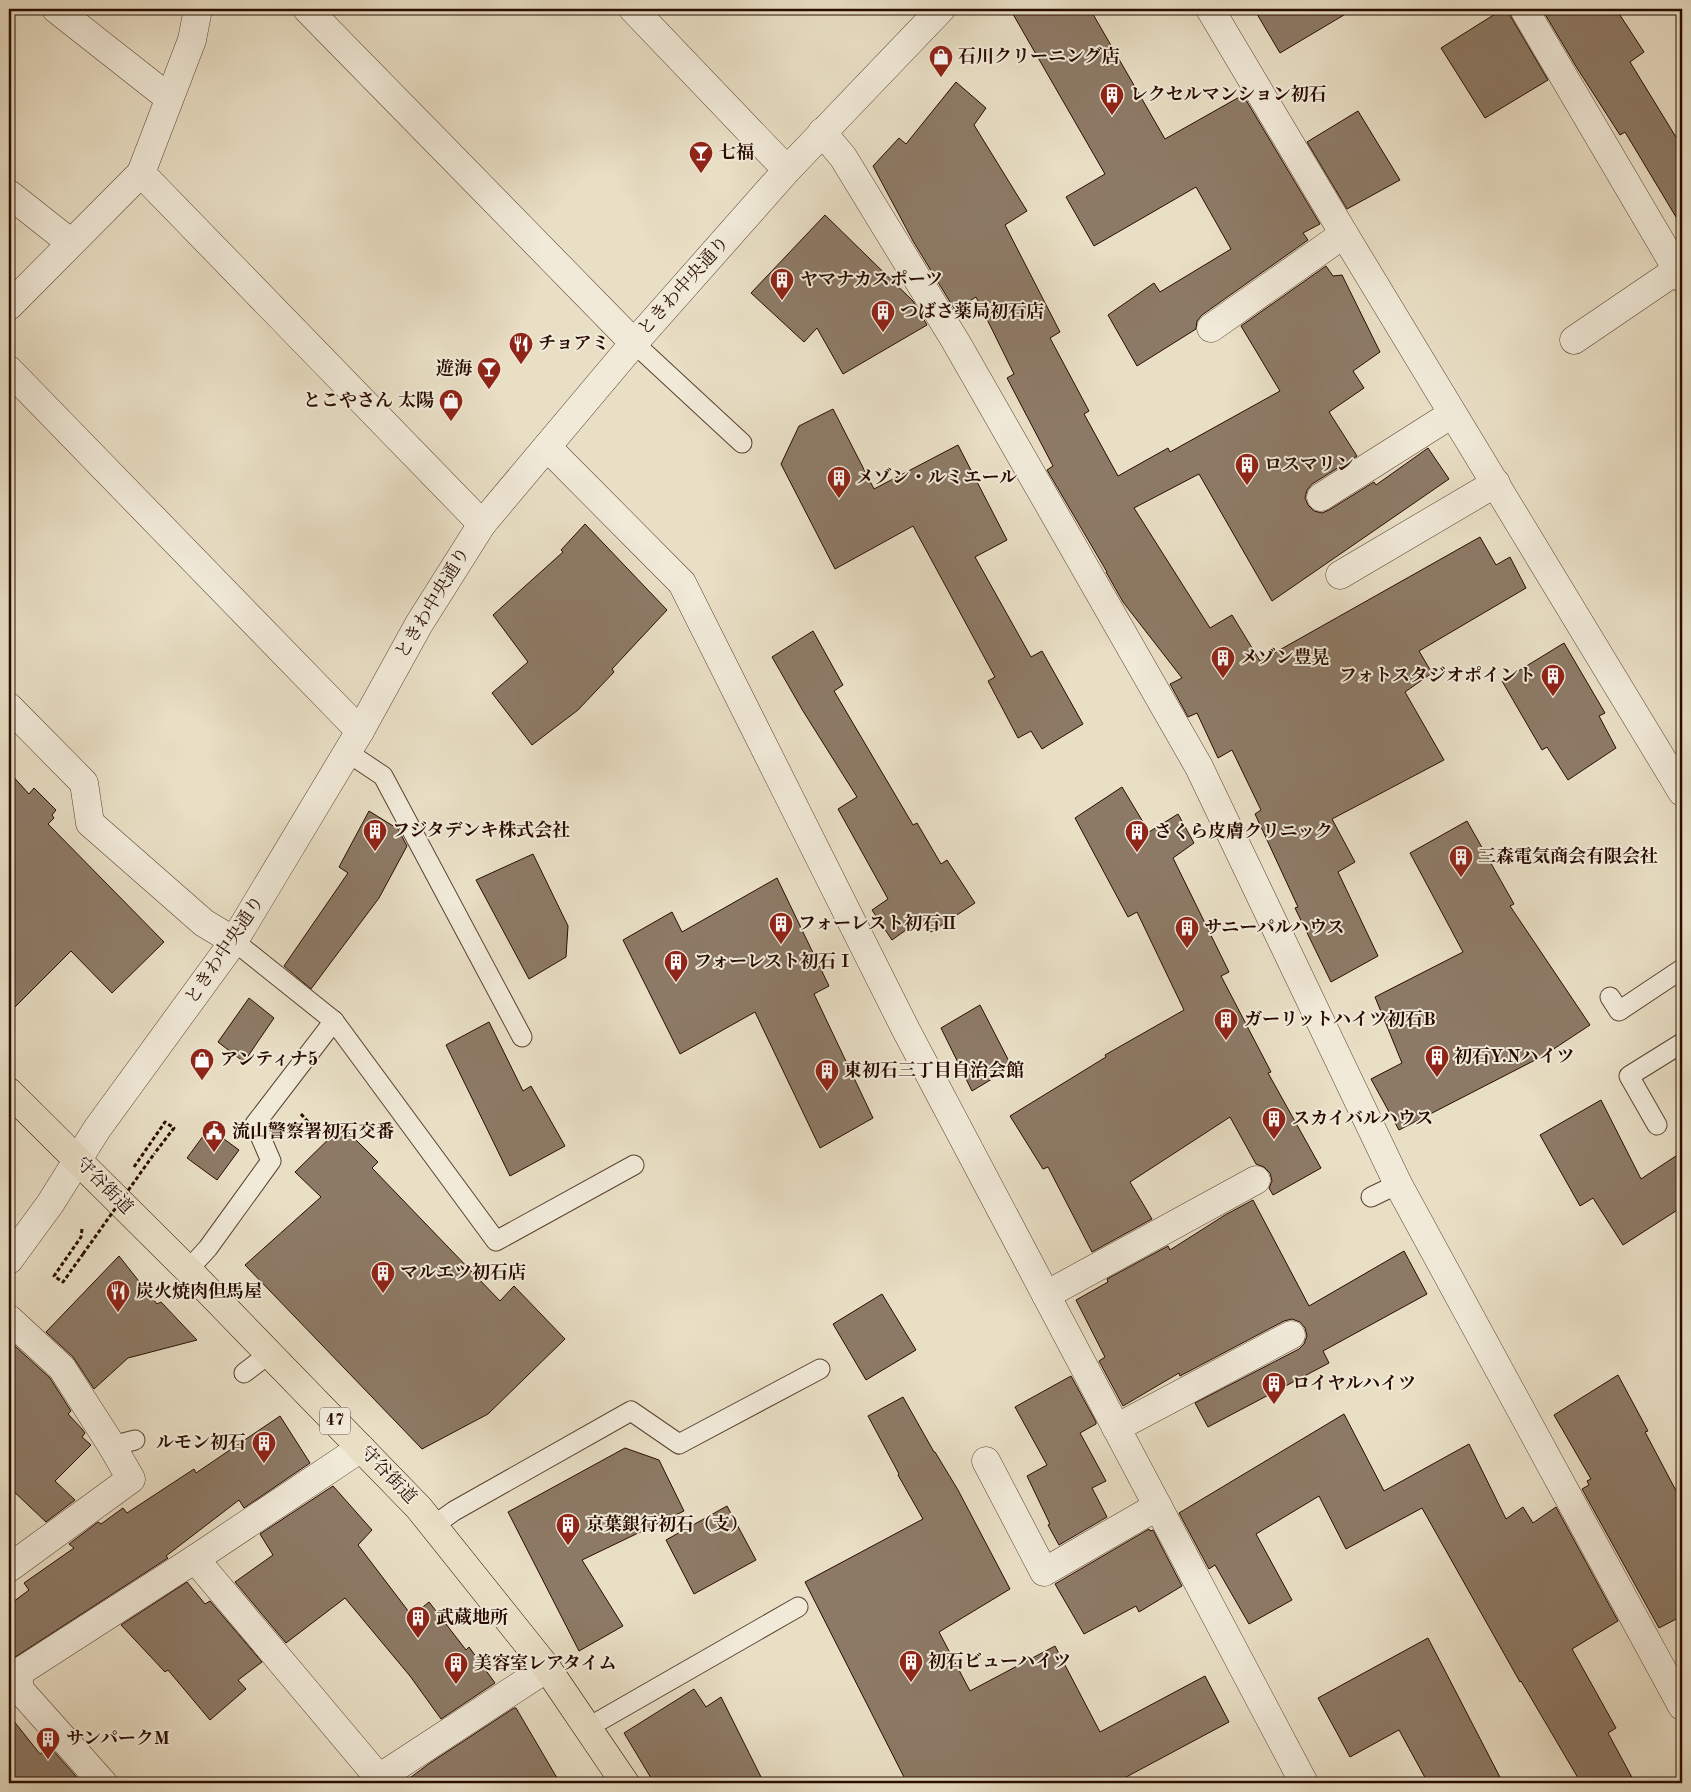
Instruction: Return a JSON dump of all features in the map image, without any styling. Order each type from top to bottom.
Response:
[{"type":"main road","name":"守谷街道","points":[[9,1092],[188,1270],[419,1508],[547,1668],[625,1783]]},
{"type":"street","points":[[56,9],[169,98]]},
{"type":"street","points":[[9,306],[141,172],[192,40],[198,9]]},
{"type":"street","points":[[307,9],[634,342]]},
{"type":"street","points":[[633,9],[787,170]]},
{"type":"street","name":"ときわ中央通り","points":[[9,1260],[50,1204],[97,1129],[234,941],[353,741],[418,624],[482,524],[634,342],[787,170],[941,9]]},
{"type":"street","points":[[1210,9],[1452,414],[1496,483],[1682,792]]},
{"type":"street","points":[[1524,9],[1678,263],[1574,340]]},
{"type":"street","points":[[822,132],[843,157],[956,342],[1199,767],[1398,1184],[1682,1706]]},
{"type":"street","points":[[141,172],[482,524]]},
{"type":"street","points":[[9,194],[70,243]]},
{"type":"street","points":[[1211,328],[1344,234]]},
{"type":"street","points":[[9,370],[353,741]]},
{"type":"street","points":[[1321,497],[1452,414]]},
{"type":"street","points":[[547,447],[682,583],[906,1030],[1304,1783]]},
{"type":"street","points":[[1340,576],[1496,483]]},
{"type":"street","points":[[9,707],[84,783],[90,823],[204,923],[234,941]]},
{"type":"street","points":[[1046,1295],[1256,1180]]},
{"type":"street","points":[[9,1319],[62,1368],[124,1443],[131,1479],[9,1568]]},
{"type":"street","points":[[1116,1428],[1291,1335]]},
{"type":"street","points":[[103,1783],[20,1690],[18,1673],[70,1648],[195,1559],[361,1448]]},
{"type":"street","points":[[986,1461],[1044,1572],[1158,1506]]},
{"type":"street","points":[[195,1559],[381,1780],[547,1668]]},
{"type":"lane","points":[[634,342],[742,443]]},
{"type":"lane","points":[[353,741],[383,776],[522,1037]]},
{"type":"lane","points":[[234,941],[334,1021],[496,1241],[634,1165]]},
{"type":"lane","points":[[1610,998],[1619,1011],[1682,969]]},
{"type":"lane","points":[[188,1270],[208,1248],[271,1161],[254,1124],[334,1021]]},
{"type":"lane","points":[[1657,1125],[1629,1076],[1682,1043]]},
{"type":"lane","points":[[1371,1198],[1398,1184]]},
{"type":"lane","points":[[244,1373],[269,1354]]},
{"type":"lane","points":[[433,1526],[454,1511],[632,1410],[680,1444],[820,1369]]},
{"type":"lane","points":[[587,1728],[798,1607]]},
{"type":"path","points":[[82,1229],[80,1237],[54,1276],[63,1282],[174,1128],[165,1122],[132,1170]]},
{"type":"building","name":"レクセルマンション初石","points":[[1010,9],[1090,9],[1165,139],[1243,95],[1320,224],[1303,233],[1308,240],[1202,315],[1197,321],[1196,329],[1137,366],[1108,315],[1154,283],[1160,292],[1231,249],[1196,187],[1094,246],[1066,197],[1105,174]]},
{"type":"building","points":[[1254,9],[1354,9],[1280,53]]},
{"type":"building","points":[[1503,9],[1508,9],[1548,80],[1485,118],[1441,48]]},
{"type":"building","points":[[1542,9],[1616,9],[1644,52],[1630,62],[1682,147],[1682,227],[1625,132],[1620,135]]},
{"type":"building","points":[[956,82],[986,108],[974,125],[1027,211],[1005,225],[1060,332],[1050,338],[1089,411],[1084,414],[1118,476],[1168,448],[1170,452],[1280,391],[1241,326],[1326,266],[1333,276],[1342,275],[1380,352],[1353,371],[1364,388],[1329,412],[1357,456],[1312,484],[1307,490],[1305,498],[1308,505],[1314,511],[1322,513],[1329,510],[1374,482],[1376,485],[1428,448],[1449,479],[1272,601],[1199,474],[1134,508],[1210,628],[1232,615],[1260,661],[1480,537],[1496,565],[1510,557],[1526,588],[1419,651],[1432,673],[1405,692],[1444,760],[1332,819],[1355,862],[1338,872],[1378,956],[1331,982],[1295,908],[1298,907],[1255,814],[1261,810],[1232,750],[1218,758],[1197,713],[1188,717],[1170,684],[1182,678],[1123,602],[1047,470],[1053,466],[1007,378],[1014,374],[976,297],[955,310],[913,241],[873,166],[899,138],[906,144]]},
{"type":"building","points":[[1358,111],[1400,180],[1347,209],[1307,142]]},
{"type":"building","points":[[825,215],[913,301],[927,325],[843,374],[817,328],[804,342],[751,293]]},
{"type":"building","points":[[833,409],[874,489],[958,445],[1007,540],[975,557],[1031,657],[1042,651],[1083,724],[1042,749],[1031,731],[1018,738],[988,681],[995,677],[913,526],[835,569],[781,464],[799,426]]},
{"type":"building","points":[[585,524],[667,610],[612,669],[614,672],[578,710],[532,745],[492,693],[528,662],[493,615],[563,552],[561,550]]},
{"type":"building","points":[[813,631],[843,685],[834,691],[913,825],[917,823],[941,864],[947,860],[975,903],[931,932],[920,920],[892,940],[872,910],[888,899],[838,809],[857,797],[803,711],[772,657]]},
{"type":"building","name":"フォトスタジオポイント","points":[[1564,643],[1605,713],[1599,716],[1616,748],[1568,780],[1547,747],[1542,750],[1502,681]]},
{"type":"building","points":[[9,772],[29,794],[34,788],[56,810],[52,815],[54,818],[48,824],[164,942],[112,993],[71,951],[9,1013]]},
{"type":"building","points":[[1122,787],[1149,832],[1178,814],[1194,843],[1173,858],[1229,972],[1221,976],[1271,1072],[1268,1073],[1321,1168],[1273,1195],[1269,1188],[1272,1181],[1270,1173],[1264,1167],[1256,1164],[1230,1117],[1130,1182],[1152,1219],[1092,1252],[1048,1167],[1043,1169],[1010,1116],[1106,1057],[1105,1055],[1184,1010],[1137,912],[1128,917],[1075,818]]},
{"type":"building","points":[[369,811],[398,829],[407,846],[379,898],[311,989],[284,966],[348,873],[339,867]]},
{"type":"building","points":[[1467,821],[1514,904],[1510,906],[1590,1025],[1543,1056],[1399,1130],[1371,1079],[1402,1063],[1375,997],[1463,952],[1410,853]]},
{"type":"building","points":[[533,854],[568,926],[566,957],[529,979],[476,880]]},
{"type":"building","points":[[777,878],[829,986],[814,994],[873,1118],[820,1148],[755,1012],[680,1054],[623,940],[672,912],[682,932]]},
{"type":"building","points":[[249,998],[274,1018],[244,1062],[218,1042]]},
{"type":"building","points":[[980,1005],[1012,1067],[972,1091],[941,1028]]},
{"type":"building","points":[[489,1022],[523,1091],[531,1086],[565,1146],[510,1176],[446,1045]]},
{"type":"building","points":[[1601,1100],[1641,1179],[1682,1152],[1682,1207],[1623,1245],[1593,1198],[1580,1206],[1540,1135]]},
{"type":"building","name":"マルエツ初石店","points":[[342,1126],[378,1162],[372,1168],[500,1301],[514,1286],[565,1339],[488,1414],[422,1449],[245,1265],[321,1197],[295,1172]]},
{"type":"building","points":[[209,1128],[239,1150],[217,1180],[187,1158]]},
{"type":"building","points":[[1253,1200],[1309,1306],[1404,1251],[1427,1294],[1323,1351],[1329,1363],[1208,1427],[1195,1403],[1299,1349],[1304,1344],[1307,1336],[1305,1328],[1300,1322],[1292,1319],[1284,1321],[1180,1376],[1179,1373],[1123,1406],[1099,1361],[1105,1357],[1076,1300],[1108,1282],[1107,1279],[1168,1246],[1170,1250],[1225,1215]]},
{"type":"building","name":"炭火焼肉但馬屋","points":[[119,1256],[157,1304],[161,1302],[197,1340],[128,1358],[94,1389],[73,1357],[46,1332]]},
{"type":"building","points":[[882,1294],[916,1350],[866,1380],[833,1324]]},
{"type":"building","points":[[15,1346],[50,1378],[71,1411],[68,1414],[85,1433],[82,1437],[91,1445],[55,1481],[75,1500],[46,1522],[9,1487],[9,1348]]},
{"type":"building","points":[[1618,1375],[1648,1431],[1645,1432],[1682,1502],[1682,1616],[1659,1628],[1582,1489],[1589,1485],[1587,1481],[1591,1479],[1554,1415]]},
{"type":"building","points":[[1071,1376],[1096,1422],[1096,1424],[1080,1433],[1106,1481],[1092,1488],[1107,1517],[1059,1545],[1048,1525],[1050,1524],[1027,1476],[1047,1465],[1015,1407]]},
{"type":"building","points":[[903,1397],[958,1490],[1010,1589],[939,1632],[970,1691],[1055,1646],[1100,1732],[1205,1676],[1229,1722],[1115,1783],[907,1783],[805,1582],[923,1519],[868,1416]]},
{"type":"building","points":[[1344,1414],[1384,1491],[1469,1444],[1506,1519],[1523,1507],[1533,1523],[1556,1507],[1618,1621],[1572,1649],[1616,1728],[1608,1733],[1635,1783],[1581,1783],[1520,1682],[1422,1508],[1346,1549],[1319,1496],[1256,1534],[1292,1600],[1249,1624],[1215,1565],[1209,1569],[1179,1513]]},
{"type":"building","points":[[280,1416],[310,1463],[244,1508],[239,1500],[166,1556],[168,1558],[9,1661],[9,1605],[29,1590],[24,1583],[74,1548],[69,1544],[98,1522],[101,1524],[123,1508],[127,1513],[194,1469],[196,1473]]},
{"type":"building","name":"京葉銀行初石（支）","points":[[625,1448],[659,1460],[684,1511],[582,1560],[623,1626],[579,1651],[508,1512]]},
{"type":"building","points":[[333,1486],[372,1530],[358,1545],[412,1616],[429,1602],[466,1650],[469,1647],[495,1683],[441,1719],[410,1676],[345,1598],[286,1643],[235,1582],[273,1555],[260,1534]]},
{"type":"building","points":[[727,1506],[756,1560],[694,1594],[666,1540]]},
{"type":"building","points":[[1149,1529],[1150,1531],[1153,1530],[1182,1586],[1139,1612],[1136,1606],[1084,1634],[1055,1584]]},
{"type":"building","points":[[187,1582],[205,1604],[210,1601],[262,1662],[238,1680],[246,1689],[210,1720],[168,1670],[165,1672],[121,1625]]},
{"type":"building","points":[[1428,1638],[1503,1783],[1428,1783],[1399,1730],[1350,1757],[1318,1698]]},
{"type":"building","points":[[694,1689],[706,1707],[721,1697],[764,1783],[654,1783],[624,1733]]},
{"type":"building","points":[[516,1708],[560,1783],[403,1783],[430,1763]]},
{"type":"building","name":"サンパークM","points":[[9,1715],[40,1754],[50,1747],[82,1783],[9,1783]]},
{"type":"place","name":"石川クリーニング店","points":[[941,78]]},
{"type":"place","name":"レクセルマンション初石","points":[[1112,116]]},
{"type":"place","name":"七福","points":[[701,174]]},
{"type":"place","name":"ヤマナカスポーツ","points":[[782,301]]},
{"type":"place","name":"つばさ薬局初石店","points":[[883,333]]},
{"type":"place","name":"チョアミ","points":[[521,365]]},
{"type":"place","name":"遊海","points":[[489,390]]},
{"type":"place","name":"とこやさん 太陽","points":[[451,422]]},
{"type":"place","name":"ロスマリン","points":[[1247,486]]},
{"type":"place","name":"メゾン・ルミエール","points":[[839,499]]},
{"type":"place","name":"メゾン豊晃","points":[[1223,679]]},
{"type":"place","name":"フォトスタジオポイント","points":[[1553,697]]},
{"type":"place","name":"フジタデンキ株式会社","points":[[375,852]]},
{"type":"place","name":"さくら皮膚クリニック","points":[[1137,853]]},
{"type":"place","name":"三森電気商会有限会社","points":[[1461,878]]},
{"type":"place","name":"フォーレスト初石Ⅱ","points":[[781,945]]},
{"type":"place","name":"サニーパルハウス","points":[[1187,949]]},
{"type":"place","name":"フォーレスト初石Ⅰ","points":[[676,983]]},
{"type":"place","name":"ガーリットハイツ初石B","points":[[1226,1041]]},
{"type":"place","name":"初石Y.Nハイツ","points":[[1437,1078]]},
{"type":"place","name":"アンティナ5","points":[[202,1081]]},
{"type":"place","name":"東初石三丁目自治会館","points":[[827,1092]]},
{"type":"place","name":"スカイバルハウス","points":[[1274,1140]]},
{"type":"place","name":"流山警察署初石交番","points":[[214,1153]]},
{"type":"place","name":"マルエツ初石店","points":[[383,1294]]},
{"type":"place","name":"炭火焼肉但馬屋","points":[[118,1313]]},
{"type":"place","name":"ロイヤルハイツ","points":[[1274,1405]]},
{"type":"place","name":"ルモン初石","points":[[264,1464]]},
{"type":"place","name":"京葉銀行初石（支）","points":[[568,1546]]},
{"type":"place","name":"武蔵地所","points":[[418,1639]]},
{"type":"place","name":"初石ビューハイツ","points":[[911,1683]]},
{"type":"place","name":"美容室レアタイム","points":[[456,1685]]},
{"type":"place","name":"サンパークM","points":[[48,1760]]}]
